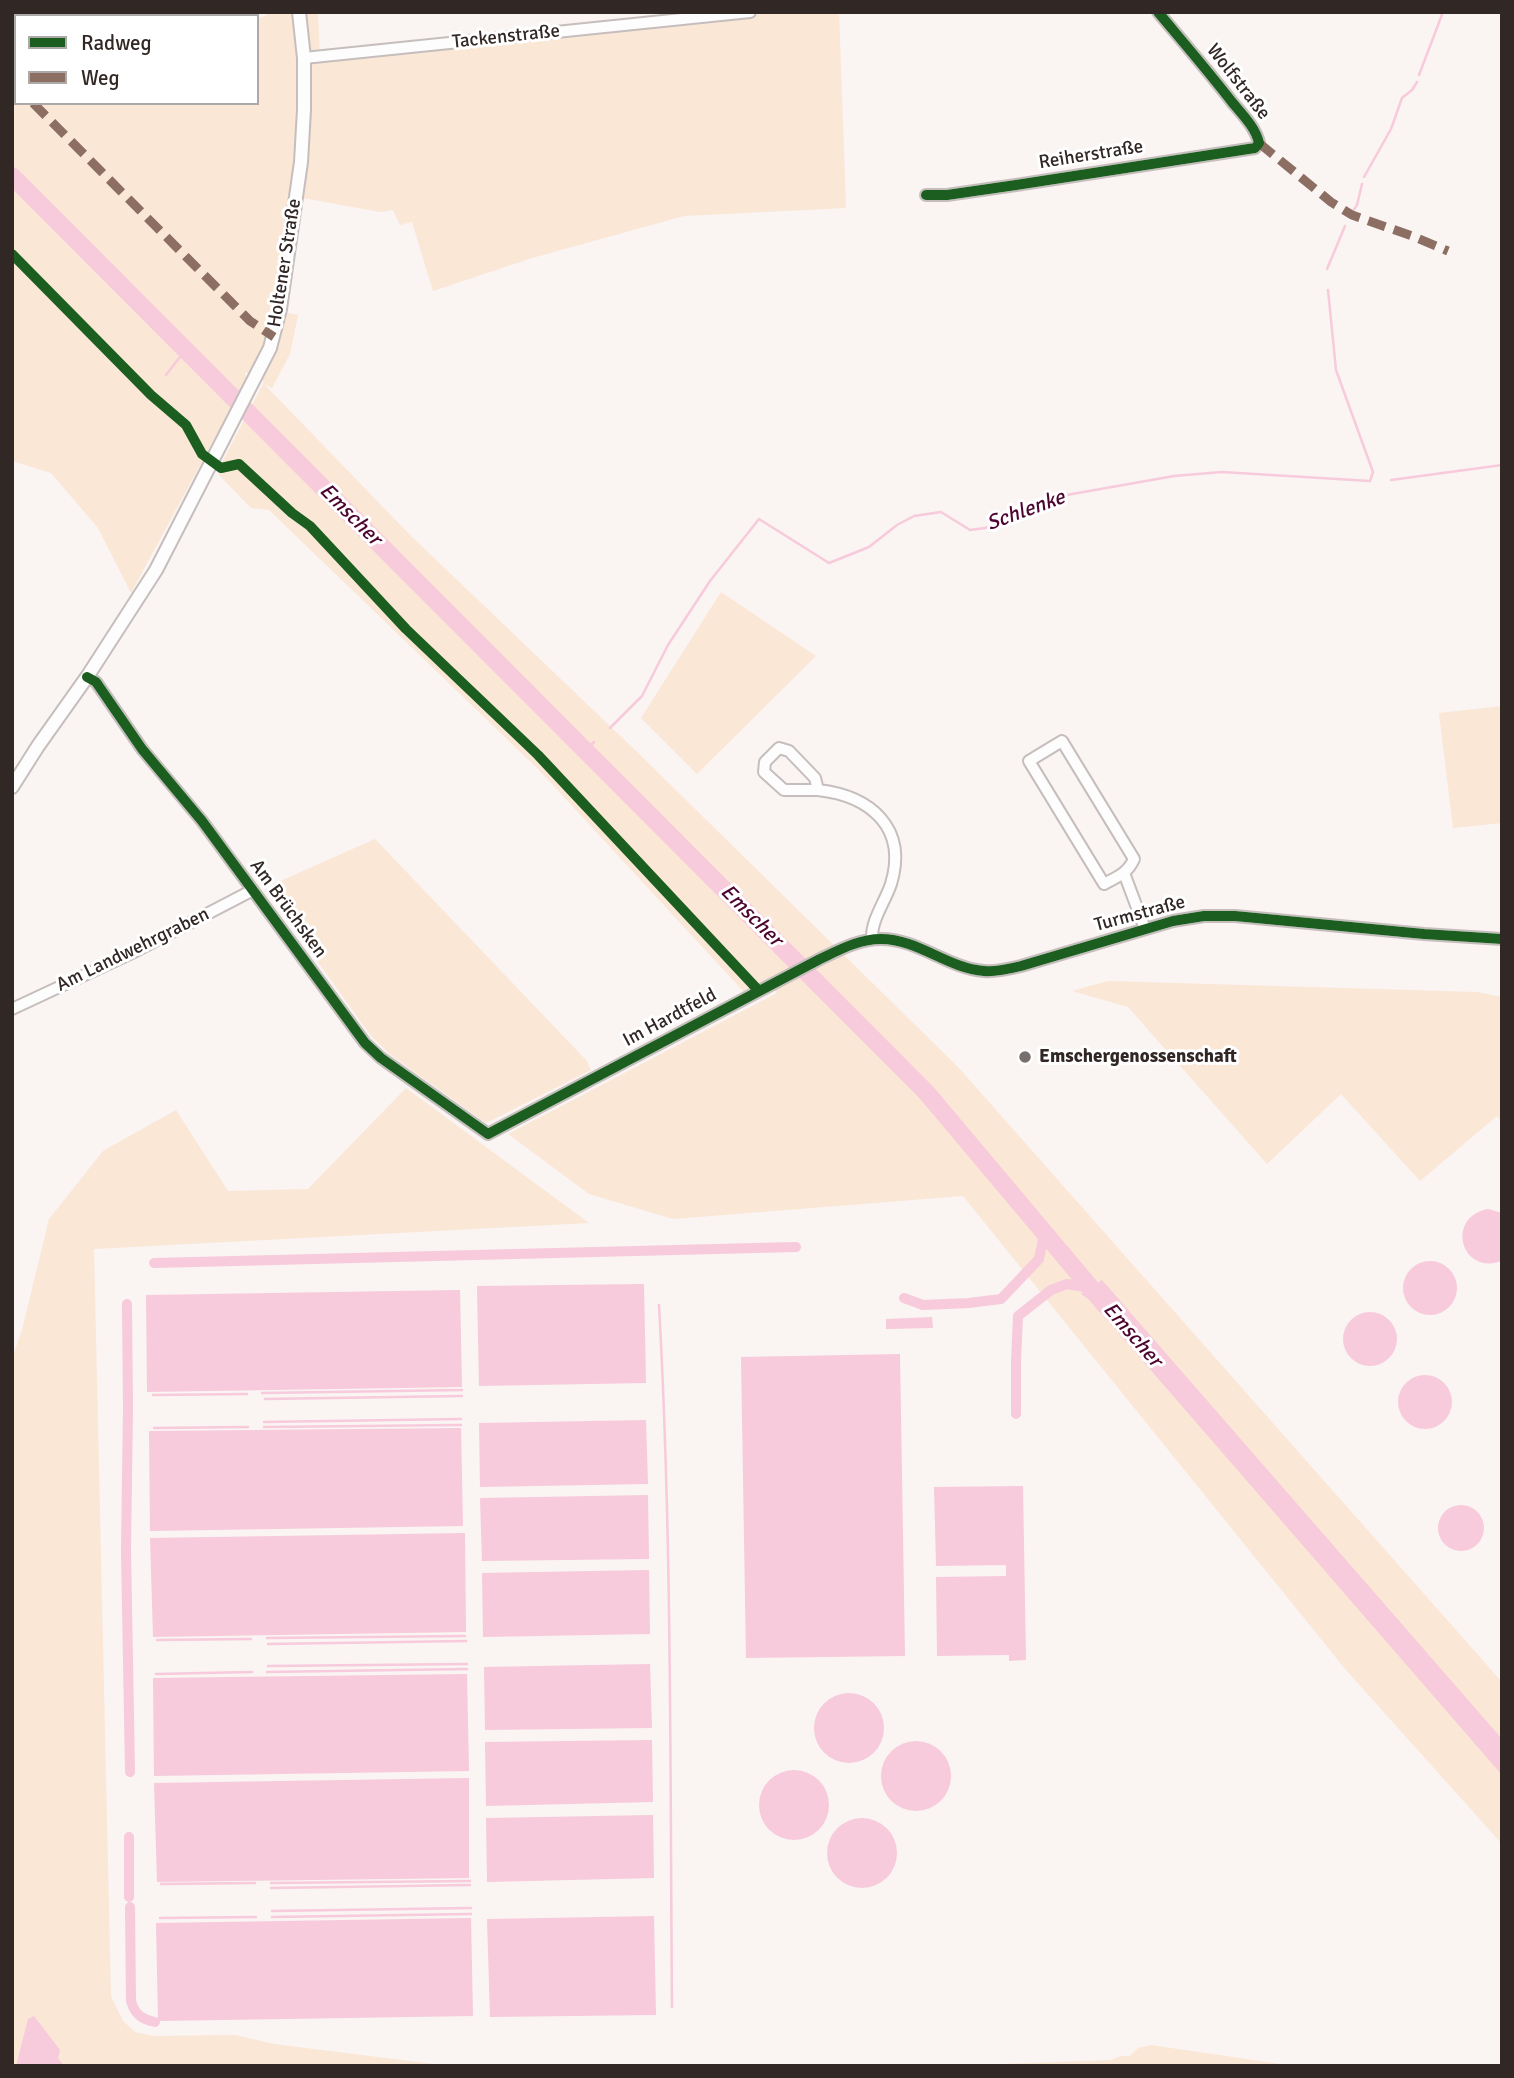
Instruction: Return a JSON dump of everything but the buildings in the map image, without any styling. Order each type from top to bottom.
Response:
[{"type":"main road","name":"Holtener Straße","points":[[12,787],[156,570],[270,348],[280,309],[301,162],[304,58],[299,12]]},
{"type":"street","name":"Tackenstraße","points":[[304,58],[750,12]]},
{"type":"street","name":"Wolfstraße","points":[[1158,12],[1248,122],[1259,143]]},
{"type":"street","name":"Reiherstraße","points":[[926,195],[947,195],[1250,150],[1259,143]]},
{"type":"street","name":"Am Brüchsken","points":[[87,677],[96,682],[142,749],[202,821],[365,1043],[381,1058],[488,1134]]},
{"type":"street","points":[[1062,741],[1134,859],[1124,873],[1104,884],[1029,761],[1062,741]]},
{"type":"street","points":[[818,790],[815,778],[789,751],[779,748],[765,762],[764,772],[784,790],[818,790],[844,794],[863,803],[884,821],[894,838],[895,867],[891,886],[871,930],[872,939]]},
{"type":"street","points":[[1124,873],[1145,929]]},
{"type":"street","name":"Am Landwehrgraben","points":[[12,1009],[131,953],[253,890]]},
{"type":"street","name":"Turmstraße","points":[[872,939],[909,944],[963,967],[984,971],[1000,971],[1173,921],[1204,916],[1235,916],[1502,939]]},
{"type":"street","name":"Im Hardtfeld","points":[[488,1134],[820,959],[872,939]]},
{"type":"shaded area","points":[[266,12],[318,12],[320,57],[785,12],[839,12],[846,208],[684,216],[532,258],[433,291],[412,222],[400,225],[393,210],[381,212],[291,196],[274,310],[298,315],[290,354],[272,388],[264,384],[410,535],[634,749],[958,1067],[1502,1682],[1502,1844],[1346,1670],[963,1196],[673,1219],[589,1194],[508,1134],[777,993],[765,981],[744,992],[538,769],[269,510],[251,508],[218,474],[264,382],[245,372],[246,380],[131,593],[98,528],[51,473],[12,461],[12,39],[14,105],[259,105],[259,18],[267,15]]},
{"type":"shaded area","points":[[721,592],[816,656],[697,774],[641,718]]},
{"type":"shaded area","points":[[1502,706],[1502,823],[1453,828],[1439,713]]},
{"type":"shaded area","points":[[375,839],[587,1061],[591,1070],[486,1123],[392,1056],[371,1036],[268,892],[276,883]]},
{"type":"shaded area","points":[[1108,981],[1477,992],[1502,997],[1502,1121],[1497,1116],[1420,1181],[1341,1094],[1267,1164],[1128,1007],[1072,991]]},
{"type":"shaded area","points":[[406,1088],[589,1223],[94,1249],[111,1996],[123,2021],[135,2032],[153,2036],[235,2035],[274,2044],[450,2066],[12,2066],[12,1359],[22,1330],[49,1219],[103,1151],[176,1110],[228,1191],[308,1189]]},
{"type":"shaded area","points":[[1151,2045],[1294,2066],[947,2066],[1111,2060],[1130,2056],[1138,2048]]},
{"type":"water","points":[[1488,1209],[1502,1213],[1502,1261],[1488,1263],[1476,1260],[1468,1253],[1463,1233],[1466,1223],[1475,1214]]},
{"type":"water","points":[[1430,1261],[1449,1269],[1457,1288],[1449,1307],[1430,1315],[1411,1307],[1403,1288],[1411,1269]]},
{"type":"water","points":[[1102,1280],[1502,1739],[1502,1775],[1090,1300],[1081,1294]]},
{"type":"water","points":[[644,1284],[646,1383],[479,1386],[477,1286]]},
{"type":"water","points":[[460,1290],[462,1387],[147,1392],[146,1295]]},
{"type":"water","points":[[1370,1312],[1389,1320],[1397,1339],[1389,1358],[1370,1366],[1351,1358],[1343,1339],[1351,1320]]},
{"type":"water","points":[[932,1317],[933,1328],[886,1329],[886,1319]]},
{"type":"water","points":[[900,1354],[905,1656],[746,1658],[741,1357]]},
{"type":"water","points":[[1425,1375],[1444,1383],[1452,1402],[1444,1421],[1425,1429],[1406,1421],[1398,1402],[1406,1383]]},
{"type":"water","points":[[646,1420],[648,1484],[480,1487],[479,1423]]},
{"type":"water","points":[[461,1428],[463,1526],[150,1531],[149,1431]]},
{"type":"water","points":[[1023,1486],[1026,1660],[1009,1661],[1009,1655],[937,1656],[936,1577],[1006,1576],[1006,1565],[936,1566],[934,1487]]},
{"type":"water","points":[[648,1495],[649,1559],[482,1561],[480,1498]]},
{"type":"water","points":[[1461,1505],[1477,1512],[1484,1528],[1477,1544],[1461,1551],[1445,1544],[1438,1528],[1445,1512]]},
{"type":"water","points":[[465,1533],[466,1632],[153,1637],[150,1538]]},
{"type":"water","points":[[649,1570],[650,1634],[483,1637],[482,1573]]},
{"type":"water","points":[[650,1664],[652,1728],[485,1730],[484,1667]]},
{"type":"water","points":[[467,1674],[469,1771],[154,1776],[153,1678]]},
{"type":"water","points":[[849,1693],[874,1703],[884,1728],[874,1753],[849,1763],[824,1753],[814,1728],[824,1703]]},
{"type":"water","points":[[652,1740],[653,1802],[486,1806],[485,1742]]},
{"type":"water","points":[[916,1741],[941,1751],[951,1776],[941,1801],[916,1811],[891,1801],[881,1776],[891,1751]]},
{"type":"water","points":[[794,1770],[819,1780],[829,1805],[819,1830],[794,1840],[769,1830],[759,1805],[769,1780]]},
{"type":"water","points":[[469,1778],[469,1878],[157,1882],[154,1783]]},
{"type":"water","points":[[653,1815],[654,1878],[487,1882],[486,1818]]},
{"type":"water","points":[[862,1818],[881,1824],[891,1834],[897,1853],[891,1872],[881,1882],[862,1888],[843,1882],[833,1872],[827,1853],[833,1834],[843,1824]]},
{"type":"water","points":[[654,1916],[656,2015],[490,2017],[487,1919]]},
{"type":"water","points":[[471,1918],[473,2016],[158,2021],[156,1923]]},
{"type":"water","points":[[34,2016],[60,2050],[58,2058],[64,2066],[16,2066],[28,2019]]},
{"type":"waterway","points":[[1419,75],[1443,12]]},
{"type":"waterway","points":[[1364,177],[1391,129],[1402,98],[1417,82]]},
{"type":"waterway","name":"Emscher","points":[[12,176],[926,1092],[1106,1306]]},
{"type":"waterway","points":[[1353,211],[1362,184]]},
{"type":"waterway","points":[[1327,269],[1345,226]]},
{"type":"waterway","name":"Schlenke","points":[[610,728],[642,696],[668,645],[710,581],[759,519],[829,563],[869,547],[897,525],[914,516],[941,512],[970,530],[985,528],[1061,496],[1174,476],[1222,472],[1370,481],[1373,472],[1336,370],[1328,290]]},
{"type":"waterway","points":[[166,375],[186,349]]},
{"type":"waterway","name":"Schlenke","points":[[1391,480],[1502,465]]},
{"type":"waterway","name":"Schlenke","points":[[586,750],[594,742]]},
{"type":"waterway","points":[[904,1298],[923,1305],[1001,1299],[1039,1259],[1044,1234]]},
{"type":"waterway","points":[[154,1263],[796,1247]]},
{"type":"waterway","points":[[1016,1414],[1018,1316],[1051,1290],[1067,1284],[1090,1288]]},
{"type":"waterway","points":[[127,1304],[126,1550],[130,1772]]},
{"type":"waterway","points":[[659,1305],[668,1568],[672,2007]]},
{"type":"waterway","points":[[262,1393],[462,1390]]},
{"type":"waterway","points":[[153,1395],[247,1394]]},
{"type":"waterway","points":[[265,1399],[462,1396]]},
{"type":"waterway","points":[[264,1422],[461,1419]]},
{"type":"waterway","points":[[264,1427],[461,1425]]},
{"type":"waterway","points":[[154,1428],[248,1427]]},
{"type":"waterway","points":[[267,1638],[465,1636]]},
{"type":"waterway","points":[[157,1640],[251,1639]]},
{"type":"waterway","points":[[268,1644],[466,1641]]},
{"type":"waterway","points":[[268,1666],[467,1664]]},
{"type":"waterway","points":[[267,1672],[467,1669]]},
{"type":"waterway","points":[[156,1674],[252,1672]]},
{"type":"waterway","points":[[129,1837],[129,1897]]},
{"type":"waterway","points":[[271,1883],[470,1881]]},
{"type":"waterway","points":[[161,1884],[255,1883]]},
{"type":"waterway","points":[[271,1888],[470,1885]]},
{"type":"waterway","points":[[130,1907],[131,2001],[140,2016],[155,2022]]},
{"type":"waterway","points":[[272,1911],[471,1908]]},
{"type":"waterway","points":[[272,1917],[471,1914]]},
{"type":"waterway","points":[[160,1918],[256,1917]]},
{"type":"marked path","points":[[35,105],[250,321],[274,337]]},
{"type":"marked path","points":[[1259,143],[1331,202],[1352,215],[1448,251]]},
{"type":"cycle path","points":[[926,195],[947,195],[1255,148],[1259,143],[1248,121],[1158,12]]},
{"type":"cycle path","points":[[12,254],[151,395],[186,425],[202,454],[221,468],[239,464],[310,526],[406,629],[538,755],[759,991]]},
{"type":"cycle path","points":[[87,677],[96,682],[142,749],[202,821],[365,1043],[381,1058],[488,1134],[820,959],[865,941],[895,940],[970,969],[989,971],[1021,966],[1173,921],[1204,916],[1235,916],[1502,939]]},
{"type":"place","name":"Emschergenossenschaft","points":[[1025,1057]]}]
